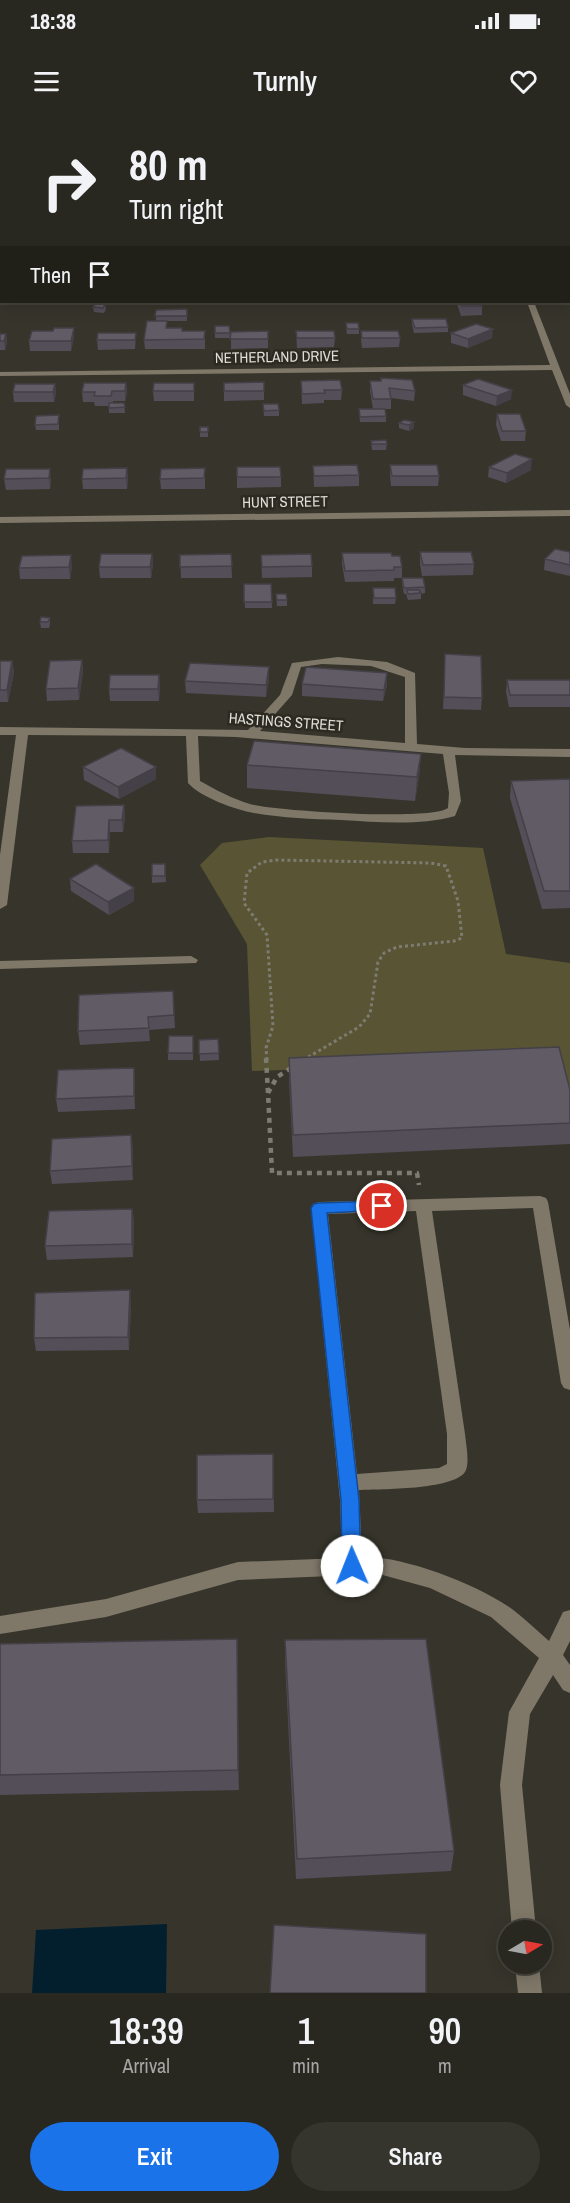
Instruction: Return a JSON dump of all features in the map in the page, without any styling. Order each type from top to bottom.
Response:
[{"type":"street","points":[[530,303],[570,405]]},
{"type":"street","name":"NETHERLAND DRIVE","points":[[0,374],[555,368]]},
{"type":"street","name":"HUNT STREET","points":[[0,520],[570,513]]},
{"type":"street","points":[[251,734],[281,701],[289,688],[290,676],[296,665],[309,661],[334,660],[380,665],[403,670],[411,675],[411,747]]},
{"type":"street","points":[[0,905],[23,730]]},
{"type":"street","name":"HASTINGS STREET","points":[[0,731],[251,734],[448,750],[570,753]]},
{"type":"street","points":[[192,732],[195,783],[223,800],[256,810],[311,814],[417,819],[438,818],[450,814],[454,808],[455,791],[448,750]]},
{"type":"street","points":[[0,965],[191,960]]},
{"type":"street","points":[[352,1566],[348,1484],[319,1208],[540,1202],[570,1383]]},
{"type":"street","points":[[348,1484],[442,1476],[457,1468],[456,1434],[423,1205]]},
{"type":"street","points":[[0,1625],[105,1608],[238,1571],[379,1565],[434,1580],[498,1611],[552,1656],[570,1683]]},
{"type":"street","points":[[523,1920],[511,1785],[520,1712],[570,1619]]},
{"type":"street","points":[[528,1974],[530,1993]]},
{"type":"path","points":[[303,1061],[359,1027],[370,1014],[378,962],[384,953],[397,946],[454,941],[462,938],[462,922],[454,884],[447,866],[431,863],[277,860],[262,862],[247,873],[244,903],[267,935],[273,1026],[266,1048],[272,1173],[417,1173],[423,1205]]},
{"type":"path","points":[[268,1093],[277,1077],[294,1066]]},
{"type":"shaded area","points":[[269,837],[483,848],[506,954],[570,963],[570,1107],[556,1060],[252,1071],[247,944],[200,865],[222,843]]},
{"type":"water","points":[[167,1924],[166,1993],[32,1993],[36,1930]]},
{"type":"building","points":[[96,303],[105,304],[103,308],[93,307]]},
{"type":"building","points":[[460,303],[480,303],[482,306],[462,306]]},
{"type":"building","points":[[187,309],[187,316],[155,316],[156,310]]},
{"type":"building","points":[[412,319],[446,319],[448,327],[415,328]]},
{"type":"building","points":[[147,321],[167,321],[166,328],[182,328],[182,331],[205,331],[204,339],[144,340]]},
{"type":"building","points":[[346,323],[358,323],[359,329],[347,329]]},
{"type":"building","points":[[476,324],[493,329],[468,339],[451,333]]},
{"type":"building","points":[[215,326],[229,326],[230,333],[215,333]]},
{"type":"building","points":[[54,328],[74,328],[71,341],[29,341],[32,331],[53,331]]},
{"type":"building","points":[[268,331],[268,339],[230,339],[231,332]]},
{"type":"building","points":[[296,331],[334,331],[335,338],[297,338]]},
{"type":"building","points":[[361,331],[398,331],[400,338],[362,338]]},
{"type":"building","points":[[98,333],[136,333],[135,340],[97,340]]},
{"type":"building","points":[[0,334],[6,334],[4,341],[0,341]]},
{"type":"building","points":[[381,378],[412,380],[415,391],[389,388],[391,399],[373,399],[370,381],[381,381]]},
{"type":"building","points":[[478,379],[512,390],[497,396],[463,385]]},
{"type":"building","points":[[340,380],[342,390],[302,394],[301,381]]},
{"type":"building","points":[[264,382],[264,391],[224,391],[224,383]]},
{"type":"building","points":[[84,383],[126,383],[125,391],[112,391],[111,396],[94,396],[95,392],[82,392]]},
{"type":"building","points":[[154,383],[194,383],[194,391],[153,391]]},
{"type":"building","points":[[15,384],[55,384],[53,392],[13,392]]},
{"type":"building","points":[[109,403],[124,403],[125,407],[109,408]]},
{"type":"building","points":[[263,404],[278,404],[279,410],[264,411]]},
{"type":"building","points":[[359,409],[385,409],[386,416],[360,417]]},
{"type":"building","points":[[497,414],[520,414],[526,431],[502,431]]},
{"type":"building","points":[[59,415],[58,424],[35,425],[36,416]]},
{"type":"building","points":[[404,420],[414,422],[409,425],[399,423]]},
{"type":"building","points":[[200,427],[208,427],[208,432],[200,432]]},
{"type":"building","points":[[386,440],[387,444],[372,444],[371,441]]},
{"type":"building","points":[[515,454],[532,459],[507,473],[489,467]]},
{"type":"building","points":[[357,465],[359,475],[314,476],[313,466]]},
{"type":"building","points":[[390,465],[437,465],[439,476],[392,476]]},
{"type":"building","points":[[237,467],[280,467],[281,477],[237,477]]},
{"type":"building","points":[[127,468],[126,478],[82,479],[83,469]]},
{"type":"building","points":[[205,468],[204,478],[160,479],[161,469]]},
{"type":"building","points":[[6,469],[50,469],[49,478],[4,479]]},
{"type":"building","points":[[555,549],[570,552],[570,565],[545,559]]},
{"type":"building","points":[[420,552],[471,552],[474,564],[423,565]]},
{"type":"building","points":[[342,553],[391,553],[392,556],[400,556],[402,567],[394,567],[394,570],[345,571]]},
{"type":"building","points":[[101,554],[152,554],[150,567],[99,567]]},
{"type":"building","points":[[231,554],[232,566],[180,567],[180,555]]},
{"type":"building","points":[[311,554],[312,566],[262,567],[261,555]]},
{"type":"building","points":[[71,555],[69,567],[19,568],[22,556]]},
{"type":"building","points":[[402,578],[423,578],[425,587],[404,588]]},
{"type":"building","points":[[244,584],[271,584],[272,602],[244,602]]},
{"type":"building","points":[[373,588],[395,588],[396,598],[374,598]]},
{"type":"building","points":[[407,590],[419,590],[421,593],[408,594]]},
{"type":"building","points":[[276,594],[286,594],[287,600],[277,600]]},
{"type":"building","points":[[41,617],[50,618],[48,622],[40,622]]},
{"type":"building","points":[[445,654],[481,656],[482,698],[444,697]]},
{"type":"building","points":[[82,660],[78,688],[46,689],[50,661]]},
{"type":"building","points":[[0,661],[12,661],[7,690],[0,690]]},
{"type":"building","points":[[190,663],[269,667],[266,685],[185,681]]},
{"type":"building","points":[[306,667],[387,673],[384,690],[302,684]]},
{"type":"building","points":[[110,675],[159,675],[158,689],[109,689]]},
{"type":"building","points":[[507,680],[570,680],[570,695],[510,695]]},
{"type":"building","points":[[254,741],[421,754],[417,777],[247,765]]},
{"type":"building","points":[[121,748],[156,767],[118,787],[83,767]]},
{"type":"building","points":[[570,779],[570,891],[544,891],[511,781]]},
{"type":"building","points":[[124,805],[122,820],[109,820],[108,840],[72,841],[76,806]]},
{"type":"building","points":[[96,864],[134,888],[108,902],[70,879]]},
{"type":"building","points":[[152,864],[165,864],[165,876],[152,876]]},
{"type":"building","points":[[173,991],[174,1015],[148,1017],[149,1028],[78,1031],[79,995]]},
{"type":"building","points":[[169,1036],[193,1036],[193,1053],[168,1053]]},
{"type":"building","points":[[218,1039],[219,1053],[199,1054],[199,1040]]},
{"type":"building","points":[[559,1047],[570,1090],[570,1123],[293,1135],[289,1058]]},
{"type":"building","points":[[134,1068],[134,1096],[56,1099],[58,1070]]},
{"type":"building","points":[[131,1135],[132,1166],[50,1171],[52,1139]]},
{"type":"building","points":[[132,1209],[132,1244],[45,1246],[49,1211]]},
{"type":"building","points":[[130,1290],[128,1337],[34,1338],[35,1293]]},
{"type":"building","points":[[273,1454],[273,1499],[197,1500],[197,1455]]},
{"type":"building","points":[[237,1639],[238,1770],[0,1775],[0,1644]]},
{"type":"building","points":[[426,1639],[454,1851],[297,1859],[285,1640]]},
{"type":"building","points":[[274,1925],[426,1934],[426,1993],[270,1993]]},
{"type":"route","points":[[352,1566],[350,1500],[319,1208],[382,1206]]}]
